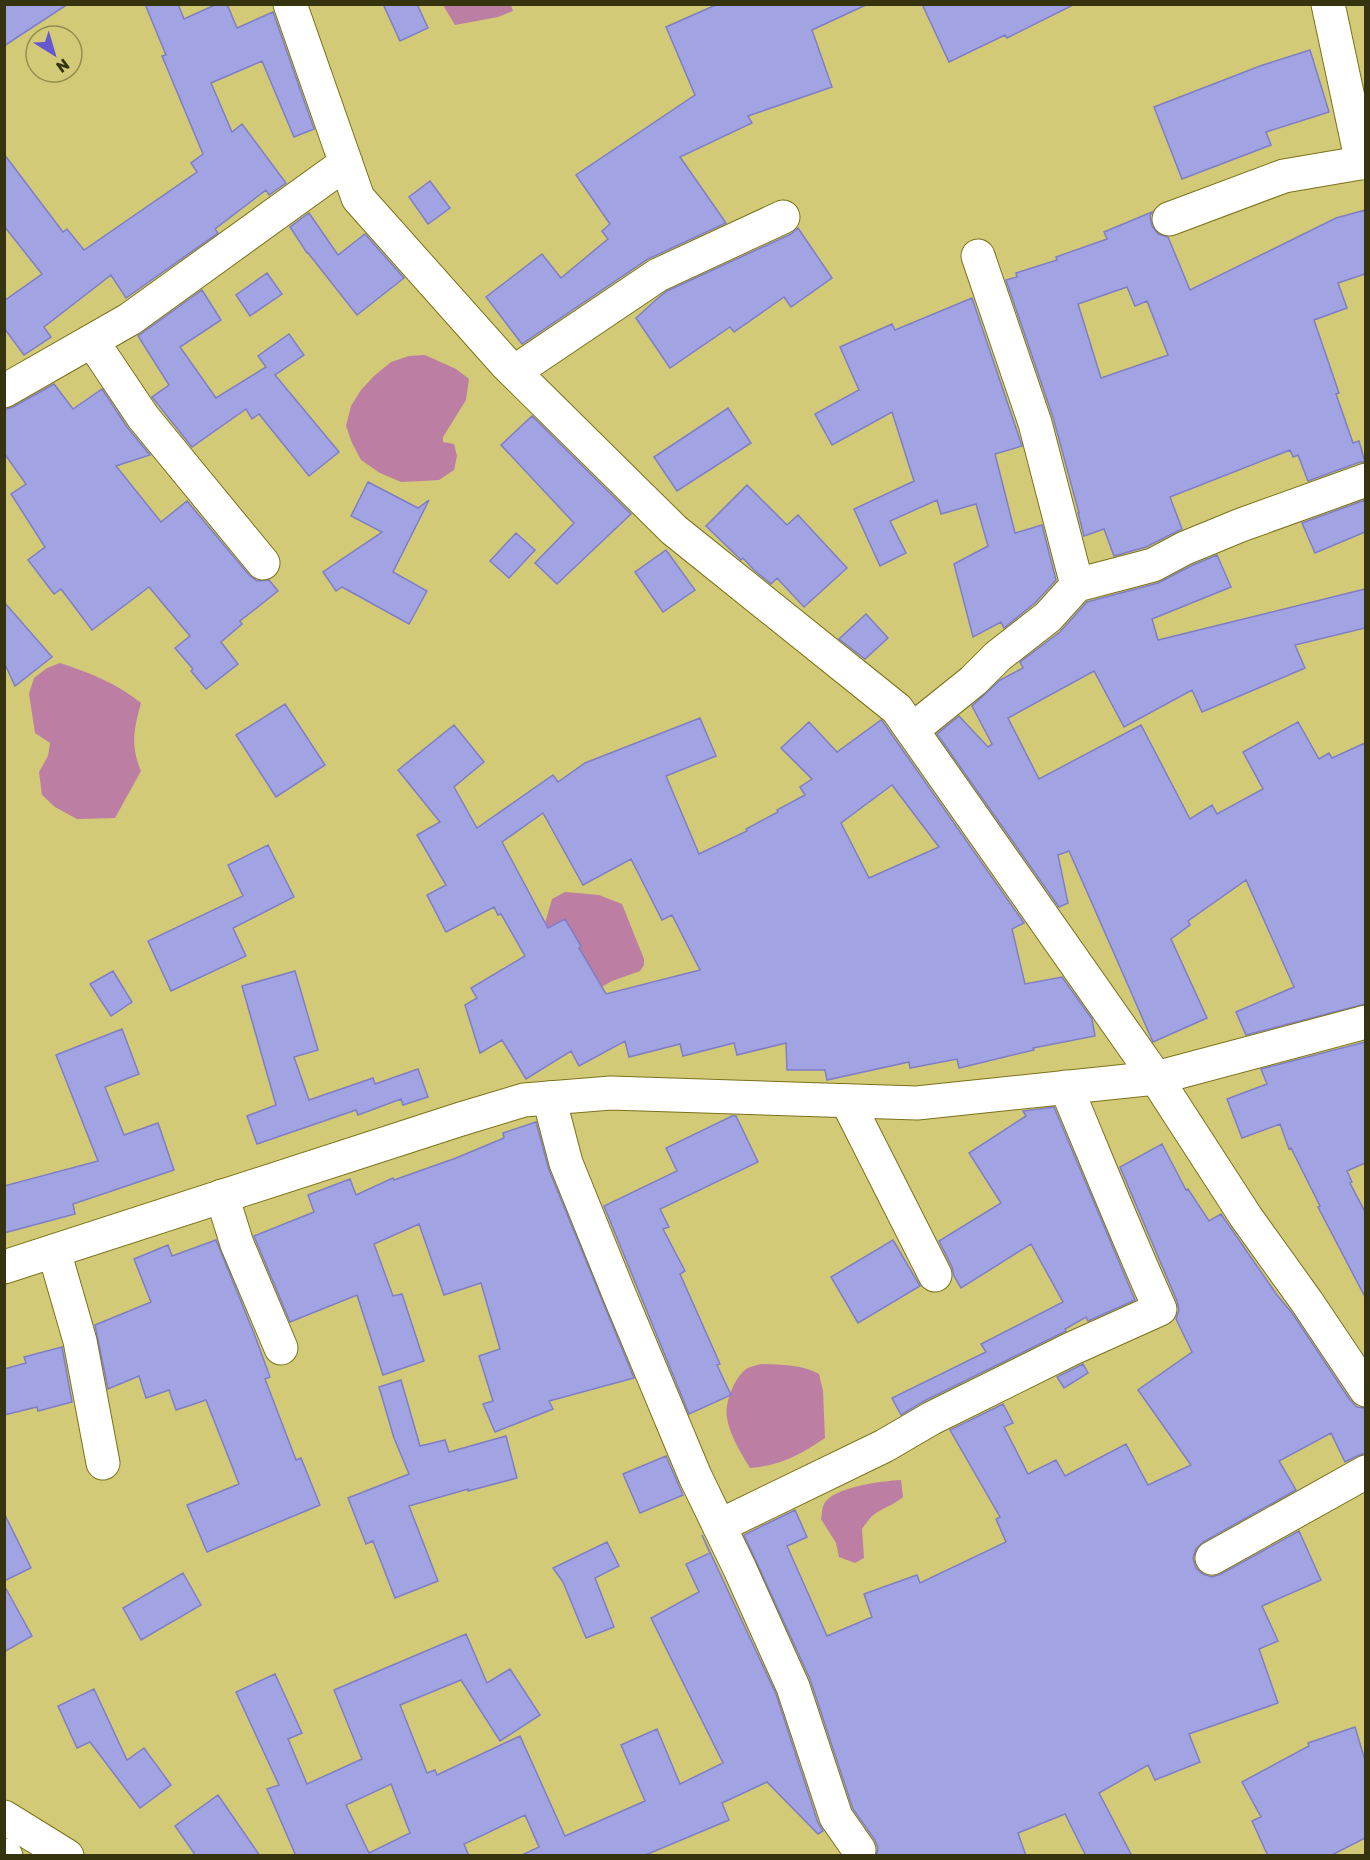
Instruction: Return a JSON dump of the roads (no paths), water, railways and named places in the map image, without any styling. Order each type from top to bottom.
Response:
[{"type":"street","points":[[290,4],[358,198],[514,372],[674,530],[897,709],[1156,1078],[1246,1217],[1307,1302],[1365,1390]]},
{"type":"street","points":[[1169,219],[1284,176],[1364,163],[1328,4]]},
{"type":"street","points":[[4,391],[130,320],[346,163]]},
{"type":"street","points":[[514,372],[658,275],[783,217]]},
{"type":"street","points":[[978,256],[1035,423],[1077,585]]},
{"type":"street","points":[[92,341],[143,417],[263,563]]},
{"type":"street","points":[[912,730],[973,681],[998,656],[1048,617],[1077,585],[1153,565],[1185,548],[1232,529],[1365,480]]},
{"type":"street","points":[[4,1267],[524,1100],[611,1093],[917,1103],[1156,1078],[1365,1022]]},
{"type":"street","points":[[719,1526],[884,1446],[932,1418],[1071,1349],[1160,1309],[1122,1225],[1066,1087]]},
{"type":"street","points":[[549,1098],[566,1163],[695,1476],[793,1687],[836,1817],[859,1850]]},
{"type":"street","points":[[847,1101],[934,1275]]},
{"type":"street","points":[[222,1196],[237,1244],[282,1348]]},
{"type":"street","points":[[54,1251],[80,1341],[103,1463]]},
{"type":"street","points":[[1212,1558],[1365,1472]]},
{"type":"street","points":[[4,1817],[67,1856]]}]
